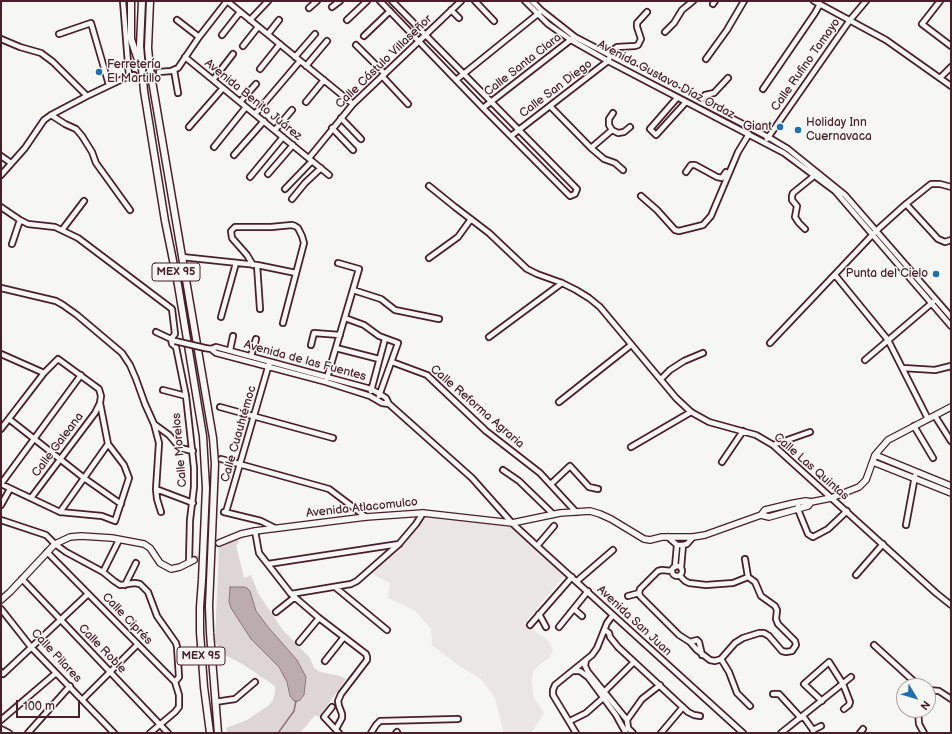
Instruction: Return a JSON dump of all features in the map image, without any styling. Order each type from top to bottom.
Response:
[{"type":"highway","points":[[131,1],[131,39],[141,69]]},
{"type":"highway","name":"MEX 95","points":[[142,1],[140,24],[141,69],[144,91],[165,221],[178,285],[203,436],[206,488],[200,632],[203,680],[210,733]]},
{"type":"highway","name":"MEX 95","points":[[150,1],[148,48],[150,69],[213,438],[215,464],[210,633],[218,733]]},
{"type":"main road","name":"Avenida Atlacomulco","points":[[219,543],[241,534],[255,531],[404,513],[423,513],[512,523],[553,514],[590,511],[600,514],[644,539],[650,540],[668,537],[693,537],[705,535],[761,515],[769,517],[798,506],[806,501],[810,502],[831,498],[859,487],[863,484],[875,455],[888,440],[951,407]]},
{"type":"main road","points":[[875,455],[951,486]]},
{"type":"main road","points":[[872,462],[951,493]]},
{"type":"main road","points":[[1,600],[54,544],[70,537],[81,536],[144,544],[150,548],[160,563],[165,567],[175,568],[191,561]]},
{"type":"street","points":[[1,175],[25,148],[44,120],[87,96],[131,76],[123,1]]},
{"type":"street","points":[[159,72],[178,68],[199,37],[227,1],[258,27],[296,55],[300,61],[353,104]]},
{"type":"street","points":[[250,20],[268,1]]},
{"type":"street","points":[[309,8],[317,1]]},
{"type":"street","points":[[332,7],[340,1]]},
{"type":"street","points":[[347,20],[367,1]]},
{"type":"street","points":[[380,1],[570,196],[575,194],[577,189],[392,1]]},
{"type":"street","name":"Calle Cástulo Villaseñor","points":[[285,189],[310,159],[332,128],[353,104],[460,1]]},
{"type":"street","points":[[475,1],[494,21]]},
{"type":"street","name":"Avenida Gustavo Díaz Ordaz","points":[[525,1],[533,3],[540,13],[573,39],[608,61],[784,153],[803,164],[845,195],[874,233],[951,326]]},
{"type":"street","points":[[665,32],[674,23],[682,10],[693,1]]},
{"type":"street","points":[[706,59],[727,30],[744,1]]},
{"type":"street","points":[[814,1],[886,40],[951,86]]},
{"type":"street","name":"Calle Rufino Tamayo","points":[[765,143],[850,20],[866,1]]},
{"type":"street","points":[[940,1],[922,24],[951,46]]},
{"type":"street","points":[[763,89],[820,4]]},
{"type":"street","points":[[451,10],[458,18]]},
{"type":"street","points":[[364,36],[390,11]]},
{"type":"street","points":[[222,35],[240,12]]},
{"type":"street","points":[[610,56],[617,46],[635,46],[640,42],[641,39],[637,23],[647,12]]},
{"type":"street","points":[[456,80],[540,13]]},
{"type":"street","points":[[177,20],[199,37]]},
{"type":"street","points":[[268,34],[279,20]]},
{"type":"street","points":[[59,34],[91,23],[109,85]]},
{"type":"street","points":[[243,46],[258,27]]},
{"type":"street","points":[[296,55],[315,34]]},
{"type":"street","points":[[1,39],[20,47],[41,53],[53,62],[87,96]]},
{"type":"street","name":"Avenida Gustavo Díaz Ordaz","points":[[573,39],[610,56],[700,102],[788,149],[814,176],[842,198],[951,317]]},
{"type":"street","name":"Calle Santa Clara","points":[[483,108],[573,39]]},
{"type":"street","points":[[306,66],[327,41]]},
{"type":"street","points":[[260,69],[280,44]]},
{"type":"street","points":[[356,45],[408,104]]},
{"type":"street","points":[[213,80],[234,54]]},
{"type":"street","name":"Calle San Diego","points":[[511,136],[608,61],[610,56]]},
{"type":"street","name":"Avenida Benito Juárez","points":[[185,57],[329,175]]},
{"type":"street","points":[[255,114],[300,61]]},
{"type":"street","points":[[940,78],[951,67]]},
{"type":"street","points":[[174,70],[178,92]]},
{"type":"street","points":[[700,102],[705,96],[714,93],[728,78]]},
{"type":"street","points":[[306,102],[324,80]]},
{"type":"street","points":[[240,102],[256,84]]},
{"type":"street","points":[[189,127],[223,88]]},
{"type":"street","points":[[677,98],[650,129],[656,135],[686,102]]},
{"type":"street","points":[[550,106],[591,148],[604,159],[615,163],[623,170]]},
{"type":"street","points":[[214,147],[246,107]]},
{"type":"street","points":[[275,130],[292,110]]},
{"type":"street","points":[[613,113],[609,119],[609,125],[612,130],[618,133],[624,132],[630,127]]},
{"type":"street","points":[[51,115],[76,129],[82,136],[92,152],[96,163],[130,210]]},
{"type":"street","points":[[722,121],[725,115]]},
{"type":"street","points":[[341,118],[361,139]]},
{"type":"street","points":[[234,156],[264,121]]},
{"type":"street","points":[[332,128],[353,150]]},
{"type":"street","points":[[591,148],[612,130]]},
{"type":"street","points":[[641,196],[657,210],[675,230],[679,231],[703,225],[711,216],[738,152],[749,134]]},
{"type":"street","points":[[250,177],[283,137]]},
{"type":"street","points":[[268,174],[292,145]]},
{"type":"street","points":[[1,156],[11,163]]},
{"type":"street","points":[[541,166],[548,159]]},
{"type":"street","points":[[686,172],[691,165],[695,165],[722,178],[728,169],[730,170]]},
{"type":"street","points":[[292,200],[305,183],[321,168]]},
{"type":"street","points":[[805,229],[796,217],[797,206],[792,200],[792,196],[793,193],[814,176]]},
{"type":"street","points":[[770,343],[874,233],[906,204],[931,184],[940,184],[951,187]]},
{"type":"street","name":"Calle Las Quintas","points":[[429,186],[455,208],[488,232],[527,269],[562,283],[589,298],[600,307],[660,380],[676,398],[692,412],[709,422],[756,435],[773,445],[936,594],[951,605]]},
{"type":"street","points":[[62,230],[84,201]]},
{"type":"street","points":[[906,204],[938,239],[945,242],[951,240]]},
{"type":"street","points":[[1,207],[28,224],[62,230],[84,242],[172,309],[175,334],[173,340]]},
{"type":"street","points":[[429,258],[458,237],[471,219]]},
{"type":"street","points":[[12,244],[20,220]]},
{"type":"street","points":[[260,309],[255,265],[232,238],[231,231],[236,227],[295,226],[302,236],[304,243],[283,324]]},
{"type":"street","points":[[221,317],[238,263],[247,255]]},
{"type":"street","points":[[182,257],[255,265],[296,272]]},
{"type":"street","points":[[327,379],[359,269],[338,263]]},
{"type":"street","points":[[835,274],[888,340],[928,419]]},
{"type":"street","points":[[488,337],[562,283]]},
{"type":"street","points":[[1,288],[56,301],[77,314],[122,353],[130,365],[154,424],[159,443],[156,489],[161,512]]},
{"type":"street","points":[[353,290],[381,299],[395,310],[439,319]]},
{"type":"street","points":[[865,360],[936,300]]},
{"type":"street","points":[[345,318],[364,325],[372,332],[385,339],[398,343],[377,399]]},
{"type":"street","name":"Avenida de las Fuentes","points":[[156,332],[173,340],[205,348],[211,349],[216,347],[230,350],[251,356],[269,364]]},
{"type":"street","points":[[311,345],[314,333],[340,335]]},
{"type":"street","points":[[230,350],[234,336]]},
{"type":"street","points":[[251,356],[256,339]]},
{"type":"street","points":[[370,396],[385,339]]},
{"type":"street","name":"Calle Morelos","points":[[173,340],[172,344],[176,347],[186,396],[193,451],[193,503],[190,520],[191,561]]},
{"type":"street","points":[[559,402],[631,345]]},
{"type":"street","points":[[336,348],[379,359]]},
{"type":"street","name":"Avenida de las Fuentes","points":[[211,349],[216,353],[372,389],[386,398],[389,404],[472,478],[512,523]]},
{"type":"street","points":[[660,380],[670,370],[684,361],[703,353]]},
{"type":"street","points":[[1,354],[44,372]]},
{"type":"street","points":[[1,429],[44,372],[58,359],[81,375],[99,389],[101,396],[100,403],[108,444],[124,465],[129,478],[115,521],[102,516],[60,512],[1,484],[81,375]]},
{"type":"street","name":"Calle Reforma Agraria","points":[[392,362],[427,375],[490,435],[540,473],[576,512]]},
{"type":"street","name":"Calle Cuauhtémoc","points":[[269,364],[225,512],[261,521],[275,528]]},
{"type":"street","points":[[903,368],[935,370],[951,366]]},
{"type":"street","name":"Avenida de las Fuentes","points":[[327,379],[377,399],[382,403],[389,404]]},
{"type":"street","points":[[163,390],[186,396]]},
{"type":"street","name":"Calle Galeana","points":[[31,498],[95,413],[100,403]]},
{"type":"street","points":[[220,407],[333,438]]},
{"type":"street","points":[[631,447],[692,412]]},
{"type":"street","points":[[934,416],[951,441]]},
{"type":"street","points":[[9,419],[84,478],[121,504]]},
{"type":"street","points":[[154,424],[169,435],[182,449],[193,451]]},
{"type":"street","points":[[914,426],[933,458]]},
{"type":"street","points":[[722,462],[743,431]]},
{"type":"street","points":[[773,445],[810,432]]},
{"type":"street","points":[[60,512],[108,444]]},
{"type":"street","points":[[221,459],[329,489],[366,517]]},
{"type":"street","points":[[551,484],[570,466],[589,487],[598,489]]},
{"type":"street","points":[[503,470],[519,481],[553,514]]},
{"type":"street","points":[[906,525],[916,472]]},
{"type":"street","points":[[1,505],[10,489]]},
{"type":"street","points":[[156,489],[193,503]]},
{"type":"street","points":[[798,506],[808,534],[813,537],[828,529],[846,511]]},
{"type":"street","points":[[276,612],[293,595],[351,584],[357,581],[408,535],[423,513]]},
{"type":"street","points":[[1,520],[46,535],[54,544],[103,572],[114,581],[125,585],[135,583],[140,584],[148,592],[157,616],[176,643],[179,677],[175,682],[179,695],[179,707],[150,733]]},
{"type":"street","name":"Avenida San Juan","points":[[512,523],[743,733]]},
{"type":"street","points":[[537,546],[554,526]]},
{"type":"street","points":[[255,531],[259,553],[293,595],[319,618],[366,654],[367,660],[341,694],[338,701],[342,718],[337,731],[324,717],[332,708]]},
{"type":"street","points":[[668,537],[676,545],[687,544],[693,537]]},
{"type":"street","points":[[103,572],[120,540]]},
{"type":"street","points":[[268,564],[399,544]]},
{"type":"street","points":[[856,575],[883,544]]},
{"type":"street","points":[[676,545],[674,575],[680,576],[689,583],[706,585],[733,583],[748,577]]},
{"type":"street","points":[[680,576],[682,572],[683,545]]},
{"type":"street","points":[[577,581],[613,550]]},
{"type":"street","name":"Calle Ciprés","points":[[47,552],[175,682]]},
{"type":"street","points":[[638,593],[680,635],[690,642],[696,650],[710,660],[715,661],[720,659],[735,643],[753,634],[764,633],[769,636],[782,651],[792,651],[796,645],[792,638],[778,624],[775,606],[761,596],[755,582],[748,577],[745,559]]},
{"type":"street","points":[[125,585],[136,563]]},
{"type":"street","points":[[628,596],[638,593],[640,589],[658,571],[681,568]]},
{"type":"street","points":[[530,625],[572,577]]},
{"type":"street","name":"Calle Roble","points":[[22,579],[168,733]]},
{"type":"street","points":[[334,587],[386,630]]},
{"type":"street","points":[[559,627],[588,591]]},
{"type":"street","points":[[1,672],[3,674],[88,594]]},
{"type":"street","name":"Calle Pilares","points":[[1,608],[31,647],[83,699],[114,733]]},
{"type":"street","points":[[574,609],[582,616]]},
{"type":"street","points":[[540,614],[546,627]]},
{"type":"street","points":[[576,733],[553,695],[553,690],[555,685],[586,660],[597,648],[607,623],[613,615]]},
{"type":"street","points":[[299,642],[319,618]]},
{"type":"street","points":[[605,630],[609,633],[610,638],[618,647],[683,707],[694,715],[700,716]]},
{"type":"street","points":[[325,661],[344,637]]},
{"type":"street","points":[[601,638],[610,638]]},
{"type":"street","points":[[690,642],[697,640],[699,642],[702,654]]},
{"type":"street","points":[[83,699],[137,645]]},
{"type":"street","points":[[874,645],[910,678]]},
{"type":"street","points":[[720,659],[729,672],[736,693],[750,706]]},
{"type":"street","points":[[586,660],[585,666],[588,672],[605,691],[627,720],[628,728],[633,733]]},
{"type":"street","points":[[605,691],[634,662]]},
{"type":"street","points":[[822,701],[804,684],[829,662],[843,684],[850,702],[844,709]]},
{"type":"street","points":[[573,670],[580,671],[588,677],[616,714],[626,733]]},
{"type":"street","points":[[1,720],[56,672]]},
{"type":"street","points":[[781,733],[851,677]]},
{"type":"street","points":[[215,702],[235,698],[255,682]]},
{"type":"street","points":[[627,720],[642,699],[660,685]]},
{"type":"street","points":[[28,733],[70,686]]},
{"type":"street","points":[[936,691],[939,691],[951,699]]},
{"type":"street","points":[[773,694],[778,694],[802,717],[813,732],[821,726]]},
{"type":"street","points":[[570,721],[586,713],[603,698]]},
{"type":"street","points":[[661,733],[683,707]]},
{"type":"street","points":[[919,718],[919,724],[924,733]]},
{"type":"street","points":[[371,733],[380,721],[458,719]]},
{"type":"street","points":[[1,729],[9,733]]},
{"type":"shaded area","points":[[424,513],[508,522],[566,574],[524,623],[548,641],[553,649],[549,658],[539,665],[533,672],[533,696],[544,713],[531,733],[504,733],[495,698],[481,679],[458,665],[432,645],[431,629],[414,610],[388,598],[390,583],[371,573],[411,533]]},
{"type":"shaded area","points":[[237,537],[239,543],[236,545],[244,578],[251,575],[258,593],[282,629],[310,658],[314,668],[320,672],[340,676],[346,679],[319,717],[315,715],[300,733],[227,733],[226,728],[247,720],[269,705],[273,700],[275,692],[275,687],[272,684],[244,665],[225,655],[215,642],[219,547]]},
{"type":"shaded area","points":[[230,587],[244,587],[250,591],[256,611],[297,660],[306,677],[304,695],[299,701],[294,701],[290,696],[287,682],[279,667],[251,639],[231,608],[229,602]]},
{"type":"waterway","points":[[278,733],[294,711],[296,701]]},
{"type":"tunnel","points":[[134,75],[159,72]]},
{"type":"tunnel","points":[[194,560],[219,543]]},
{"type":"place","name":"Ferretería El Martillo","points":[[99,72]]},
{"type":"place","name":"Giant","points":[[780,127]]},
{"type":"place","name":"Holiday Inn Cuernavaca","points":[[798,130]]},
{"type":"place","name":"Punta del Cielo","points":[[936,274]]}]
